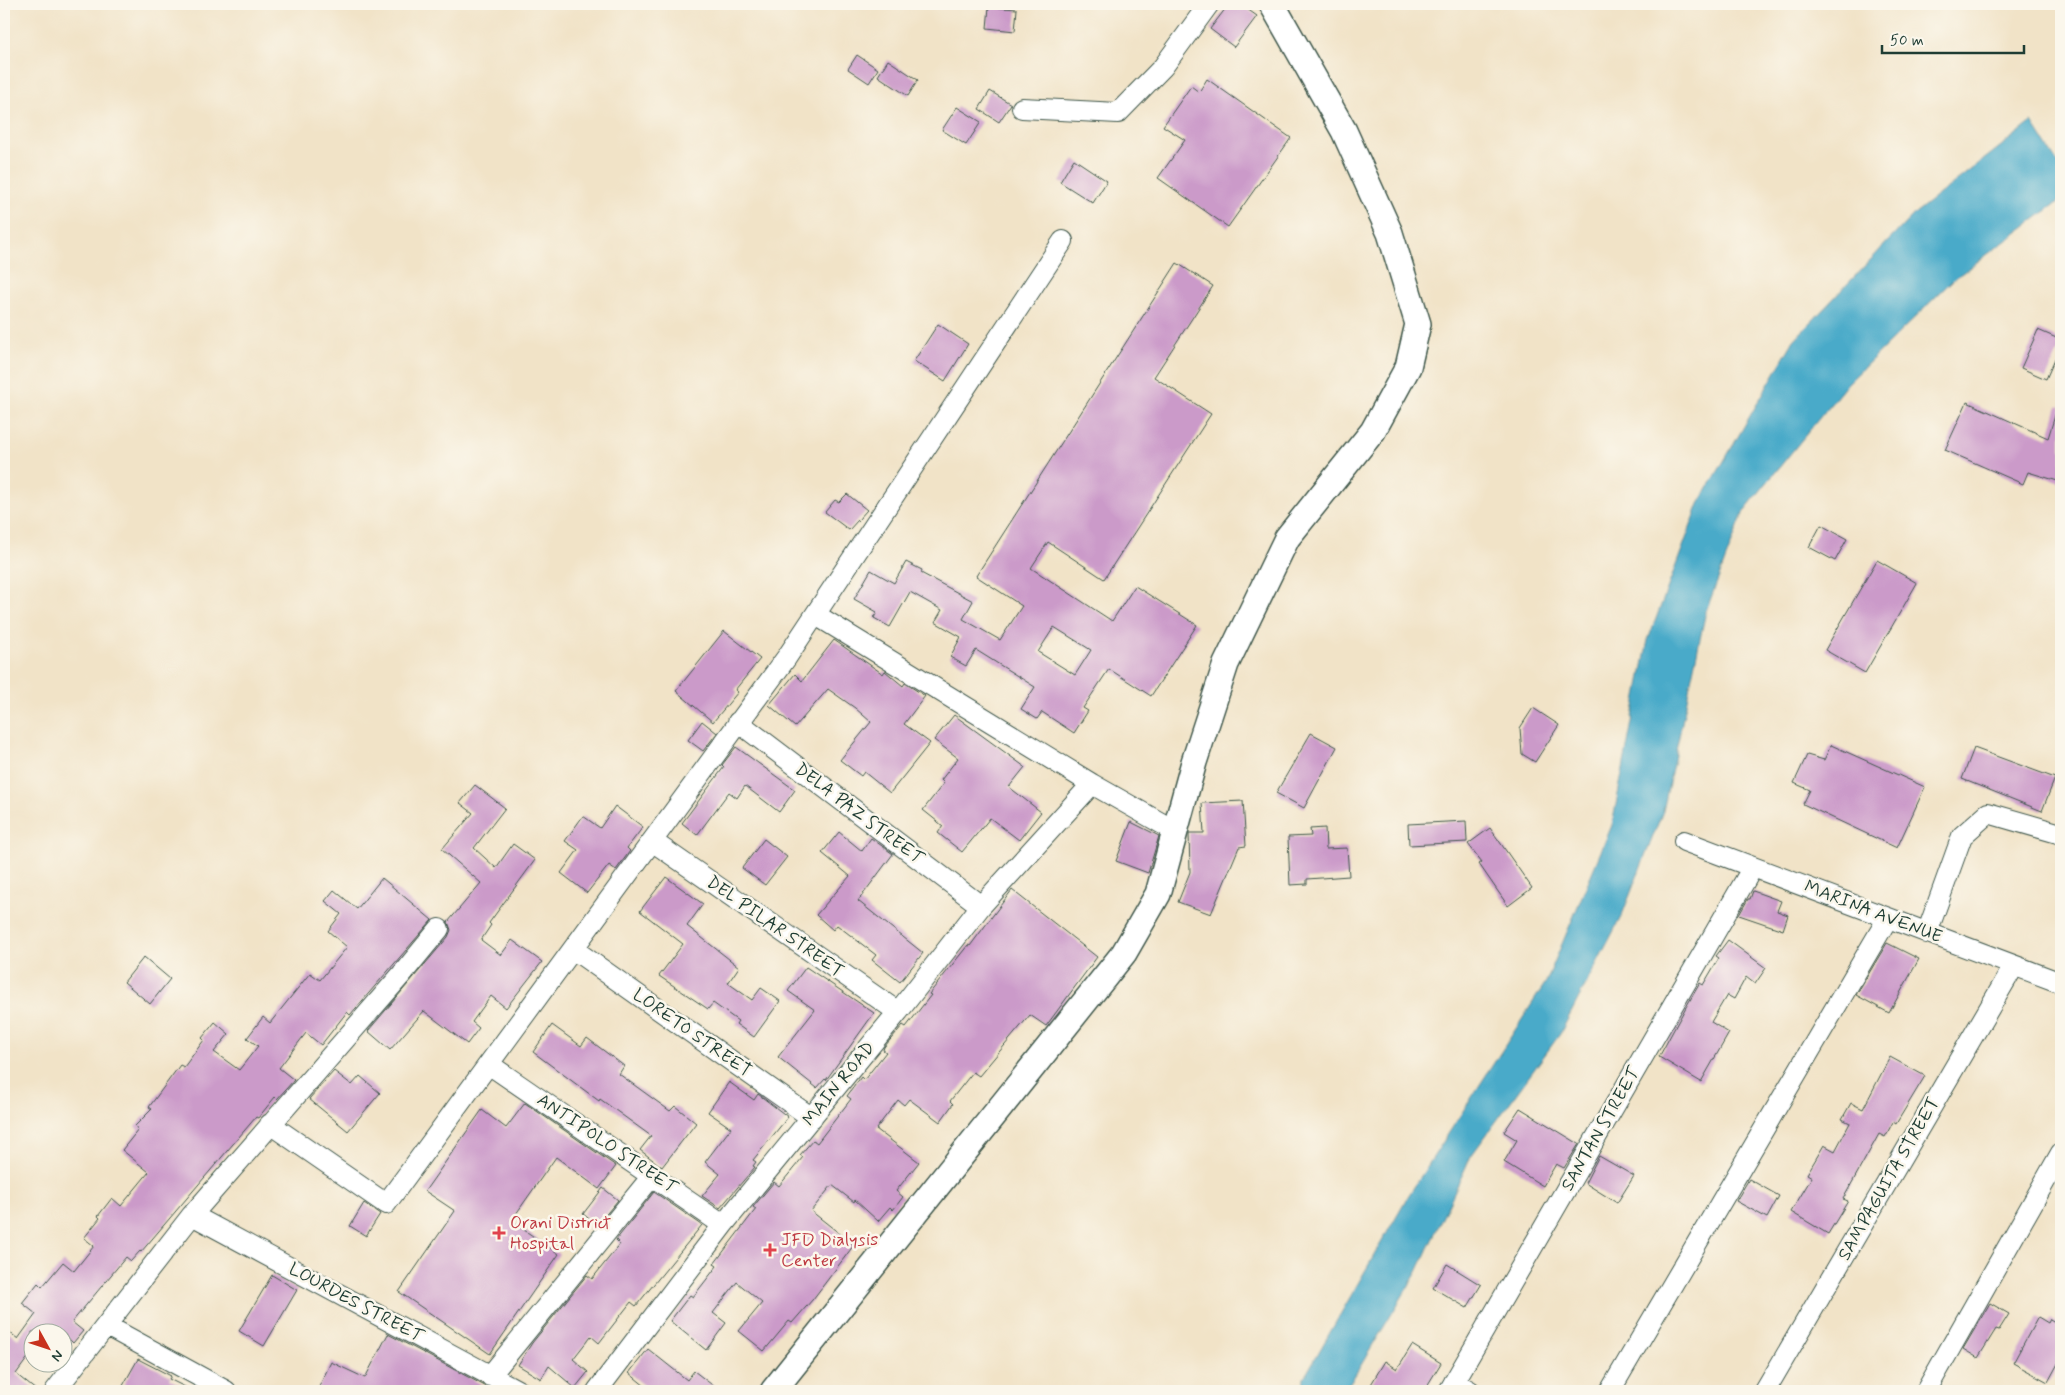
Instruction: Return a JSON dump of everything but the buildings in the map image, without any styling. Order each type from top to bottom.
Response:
[{"type":"street","points":[[1203,4],[1209,4]]},
{"type":"street","points":[[1022,108],[1118,112],[1163,67],[1209,4]]},
{"type":"street","points":[[773,1391],[1124,952],[1158,894],[1175,831],[1226,664],[1265,582],[1287,538],[1373,431],[1408,367],[1418,324],[1390,233],[1344,131],[1272,4]]},
{"type":"street","points":[[270,1124],[386,1204],[816,615],[1063,241]]},
{"type":"street","points":[[816,615],[1092,784],[1175,831]]},
{"type":"street","name":"DELA PAZ STREET","points":[[738,722],[981,906]]},
{"type":"street","name":"MAIN ROAD","points":[[597,1391],[723,1226],[898,1012],[981,906],[1092,784]]},
{"type":"street","points":[[1927,933],[1962,836],[1988,813],[2061,834]]},
{"type":"street","name":"DEL PILAR STREET","points":[[652,841],[898,1012]]},
{"type":"street","name":"MARINA AVENUE","points":[[1684,841],[2061,983]]},
{"type":"street","name":"SANTAN STREET","points":[[1458,1388],[1754,867]]},
{"type":"street","points":[[1610,1391],[1888,918]]},
{"type":"street","points":[[55,1391],[192,1215],[439,929]]},
{"type":"street","name":"LORETO STREET","points":[[573,949],[812,1118]]},
{"type":"street","name":"SAMPAGUITA STREET","points":[[1765,1391],[2014,966]]},
{"type":"street","name":"ANTIPOLO STREET","points":[[490,1064],[653,1175],[723,1226]]},
{"type":"street","points":[[1926,1391],[2061,1153]]},
{"type":"street","points":[[490,1376],[653,1175]]},
{"type":"street","name":"LOURDES STREET","points":[[192,1215],[519,1391]]},
{"type":"street","points":[[107,1326],[226,1391]]},
{"type":"water","points":[[2032,122],[2061,168],[2061,200],[1954,279],[1847,384],[1744,511],[1706,611],[1663,811],[1622,915],[1560,1034],[1471,1156],[1417,1272],[1349,1385],[1349,1391],[1303,1391],[1304,1378],[1405,1201],[1546,982],[1612,825],[1648,640],[1699,504],[1794,340],[1915,213]]},
{"type":"place","name":"Orani District Hospital","points":[[499,1233]]},
{"type":"place","name":"JFD Dialysis Center","points":[[770,1250]]}]
